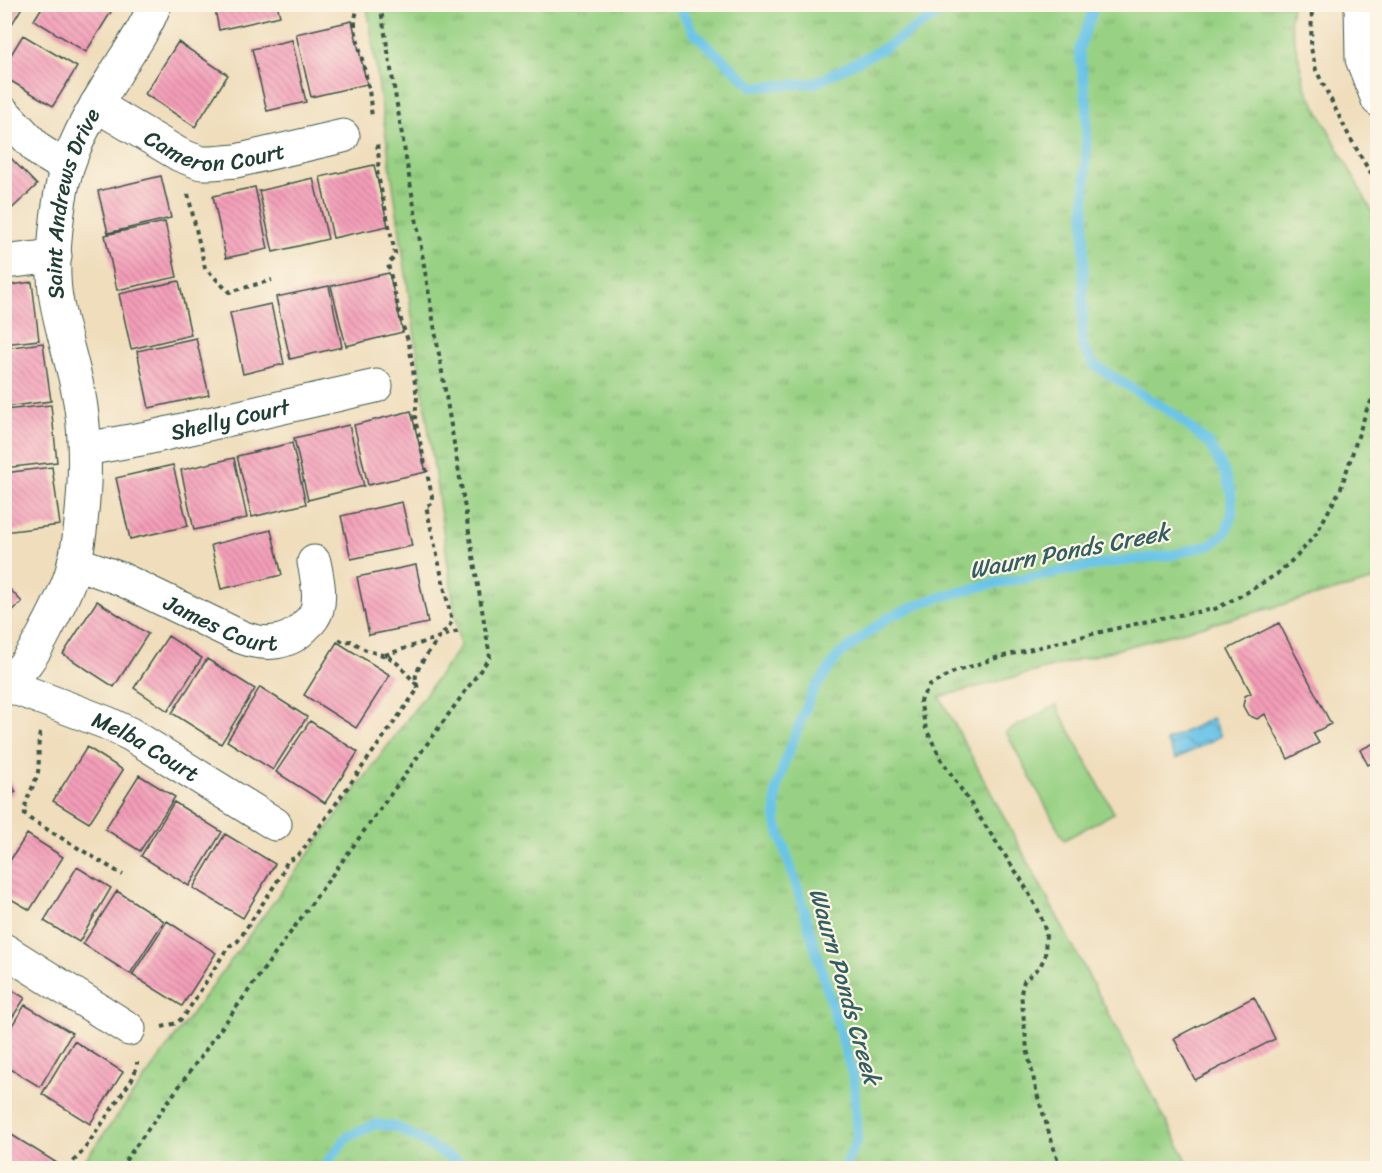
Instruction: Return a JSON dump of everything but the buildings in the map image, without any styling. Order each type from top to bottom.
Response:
[{"type":"street","name":"Saint Andrews Drive","points":[[6,686],[26,663],[59,606],[72,574],[82,510],[85,449],[81,407],[56,296],[55,256],[58,215],[66,167],[96,105],[143,30],[155,4]]},
{"type":"street","points":[[1361,4],[1362,59],[1377,100]]},
{"type":"street","name":"Cameron Court","points":[[96,105],[180,155],[201,163],[224,162],[343,136]]},
{"type":"street","points":[[4,113],[40,151],[66,167]]},
{"type":"street","points":[[4,262],[55,256]]},
{"type":"street","name":"Shelly Court","points":[[85,449],[147,438],[376,386]]},
{"type":"street","name":"James Court","points":[[74,562],[121,579],[241,637],[265,643],[288,639],[310,621],[317,609],[318,600],[314,562]]},
{"type":"street","name":"Melba Court","points":[[6,686],[107,723],[130,734],[275,824]]},
{"type":"street","points":[[4,950],[129,1029]]},
{"type":"path","points":[[120,1168],[490,657],[380,4]]},
{"type":"path","points":[[1312,4],[1311,48],[1316,70],[1377,186]]},
{"type":"path","points":[[180,155],[205,268],[229,292],[272,280]]},
{"type":"path","points":[[1060,1168],[1034,1083],[1027,1049],[1021,993],[1024,981],[1040,967],[1045,956],[1046,933],[1040,914],[1022,881],[941,759],[926,729],[920,701],[929,686],[954,672],[996,658],[1088,634],[1215,609],[1276,574],[1298,555],[1316,534],[1341,488],[1367,409],[1377,389]]},
{"type":"path","points":[[310,621],[343,642],[351,641],[366,650],[386,656],[398,664],[417,686]]},
{"type":"path","points":[[386,656],[458,631]]},
{"type":"path","points":[[50,701],[39,738],[38,772],[25,807],[25,815],[123,874]]},
{"type":"green space","points":[[367,5],[1292,5],[1290,21],[1305,86],[1377,221],[1377,578],[940,697],[1191,1168],[79,1168],[460,647]]},
{"type":"green space","points":[[1056,705],[1114,813],[1064,840],[1006,732]]},
{"type":"water","points":[[1212,718],[1221,736],[1176,759],[1166,741]]},
{"type":"waterway","name":"Waurn Ponds Creek","points":[[678,4],[695,34],[753,87],[815,83],[886,47],[953,4]]},
{"type":"waterway","name":"Waurn Ponds Creek","points":[[844,1168],[857,1140],[854,1080],[776,822],[776,791],[786,758],[812,693],[838,656],[889,617],[930,600],[987,585],[1107,563],[1171,555],[1212,544],[1226,532],[1232,514],[1231,491],[1223,469],[1209,444],[1174,414],[1094,365],[1082,345],[1087,105],[1079,49],[1092,13],[1092,4]]},
{"type":"waterway","name":"Waurn Ponds Creek","points":[[323,1168],[347,1137],[376,1124],[397,1127],[469,1168]]}]
